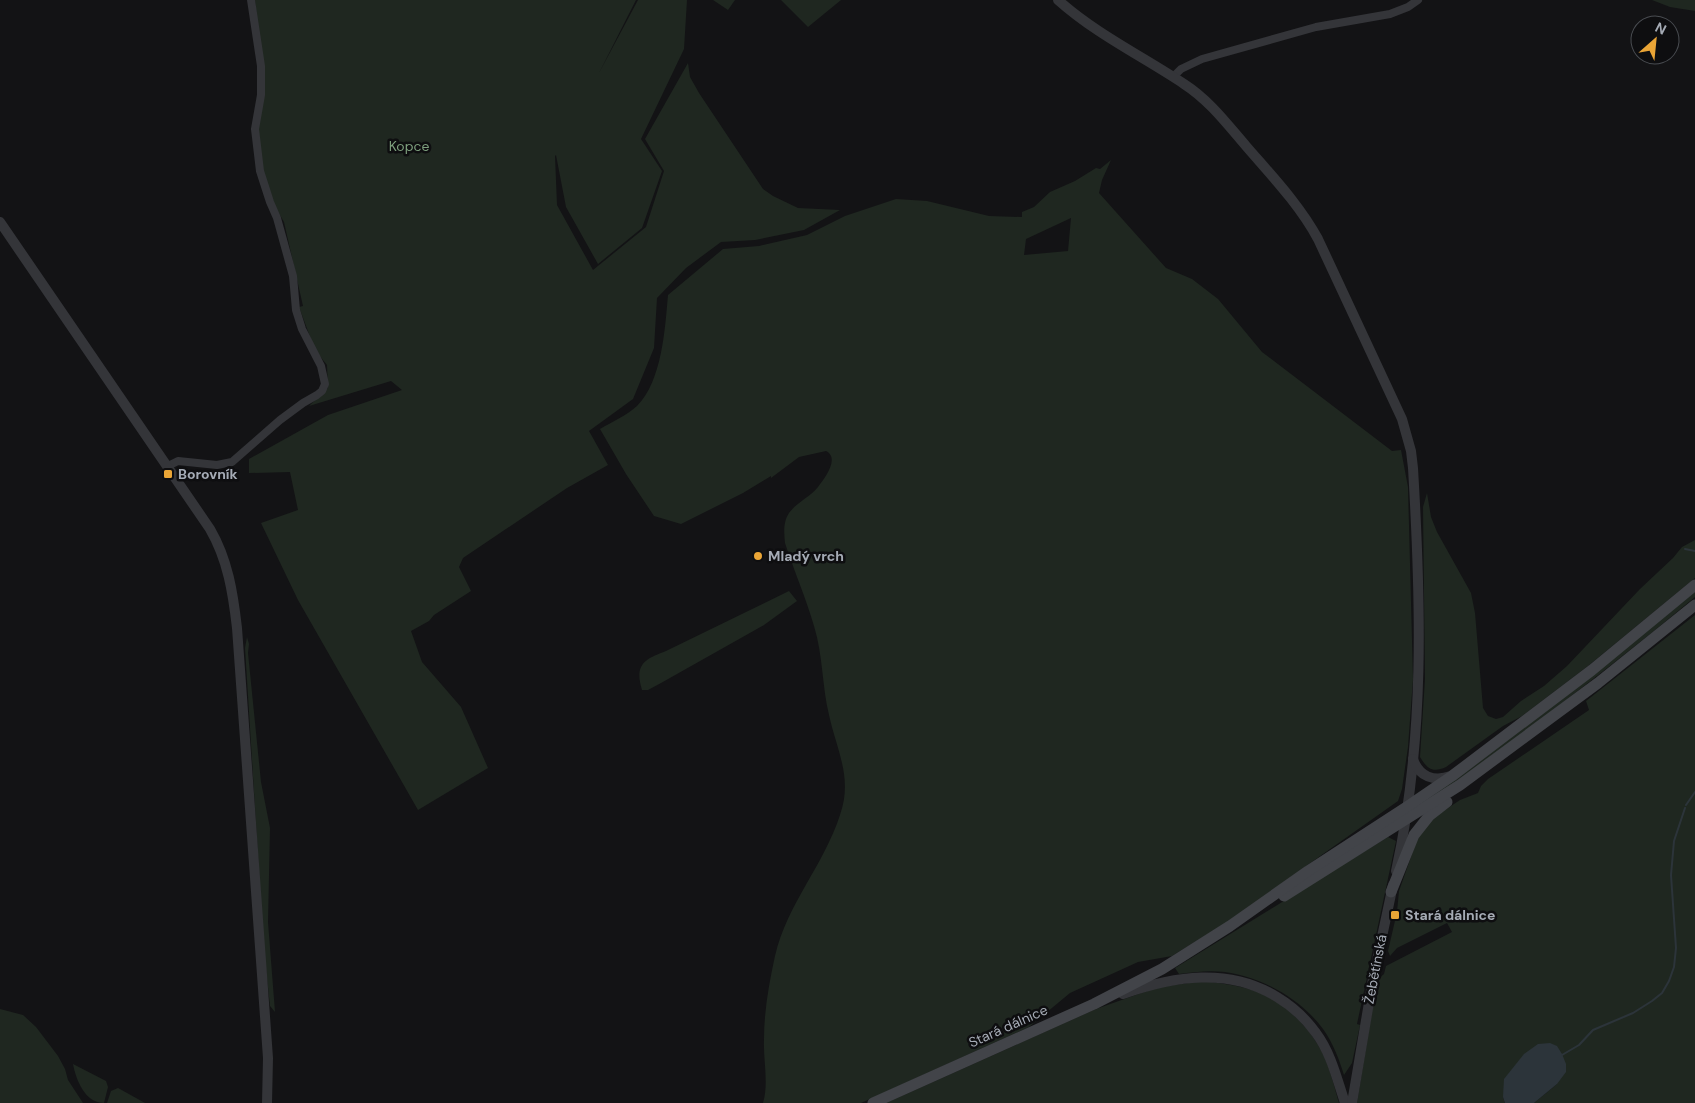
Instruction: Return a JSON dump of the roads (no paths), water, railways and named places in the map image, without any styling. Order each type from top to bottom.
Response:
[{"type":"main road","name":"Stará dálnice","points":[[873,1103],[1094,1004],[1162,969],[1230,926],[1308,871],[1452,776],[1592,670],[1695,584]]},
{"type":"main road","name":"Stará dálnice","points":[[1230,926],[1284,897],[1460,785],[1598,683],[1695,605]]},
{"type":"main road","points":[[1391,892],[1414,835],[1429,816],[1468,786],[1512,748]]},
{"type":"street","points":[[168,466],[178,462],[217,465],[232,462],[280,420],[322,391],[325,384],[321,366],[299,320],[296,310],[293,276],[277,218],[260,171],[255,129],[261,95],[261,66],[251,0]]},
{"type":"street","name":"Žebětínská","points":[[1058,0],[1088,25],[1194,91],[1260,162],[1306,218],[1318,239],[1406,431],[1413,468],[1419,607],[1419,677],[1413,759],[1406,820],[1373,979],[1352,1103]]},
{"type":"street","points":[[1173,77],[1181,69],[1202,59],[1316,27],[1390,14],[1408,7],[1418,0]]},
{"type":"street","points":[[0,222],[168,466],[216,540],[227,567],[234,597],[237,628],[268,1058],[266,1103]]},
{"type":"street","points":[[1413,759],[1417,769],[1424,776],[1438,779],[1452,776]]},
{"type":"street","points":[[1094,1004],[1148,985],[1203,976],[1224,978],[1254,985],[1289,1005],[1312,1027],[1323,1044],[1345,1103]]},
{"type":"waterway","points":[[1685,549],[1695,551]]},
{"type":"waterway","points":[[1686,805],[1695,792]]},
{"type":"waterway","points":[[1562,1055],[1579,1045],[1593,1030],[1633,1013],[1652,1001],[1662,993],[1669,981],[1674,967],[1676,948],[1671,875],[1674,841],[1685,808]]},
{"type":"place","name":"Borovník","points":[[168,474]]},
{"type":"place","name":"Mladý vrch","points":[[758,556]]},
{"type":"place","name":"Stará dálnice","points":[[1395,915]]},
{"type":"park label","name":"Kopce","points":[[409,146]]}]
